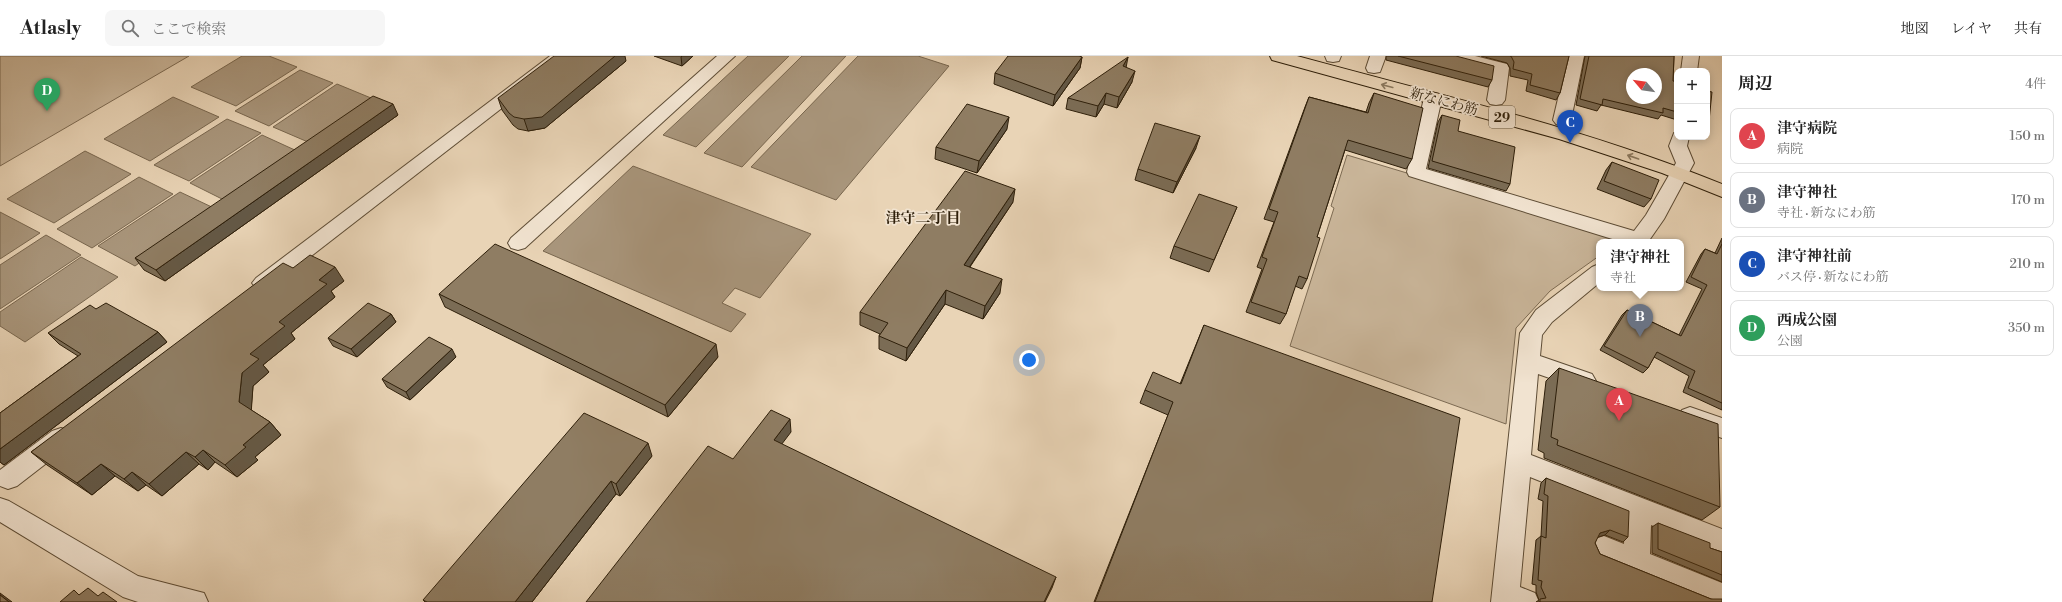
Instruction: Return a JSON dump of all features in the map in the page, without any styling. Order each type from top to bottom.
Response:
[{"type":"main road","name":"新なにわ筋","points":[[1278,56],[1722,178]]},
{"type":"main road","name":"新なにわ筋","points":[[1332,56],[1376,62],[1562,120],[1682,168],[1722,191]]},
{"type":"street","points":[[250,294],[561,56]]},
{"type":"street","points":[[518,243],[727,56]]},
{"type":"street","points":[[1456,56],[1501,68],[1496,100]]},
{"type":"street","points":[[1562,120],[1576,56]]},
{"type":"street","points":[[1689,68],[1691,56]]},
{"type":"street","points":[[1433,98],[1416,172],[1632,239]]},
{"type":"street","points":[[1639,239],[1654,219],[1682,168],[1678,146],[1679,140]]},
{"type":"street","points":[[1512,599],[1518,461],[1531,333],[1544,316],[1596,274]]},
{"type":"street","points":[[1527,361],[1601,387]]},
{"type":"street","points":[[1668,410],[1722,428]]},
{"type":"street","points":[[8,478],[78,424]]},
{"type":"street","points":[[1518,461],[1722,540]]},
{"type":"street","points":[[1637,562],[1638,508]]},
{"type":"street","points":[[0,510],[133,588],[194,602]]},
{"type":"street","points":[[1604,548],[1722,596]]},
{"type":"shaded area","points":[[0,56],[189,56],[0,166]]},
{"type":"shaded area","points":[[242,56],[269,56],[297,67],[236,106],[191,87]]},
{"type":"shaded area","points":[[748,56],[789,56],[696,147],[663,135]]},
{"type":"shaded area","points":[[802,56],[846,56],[742,167],[704,153]]},
{"type":"shaded area","points":[[858,56],[918,56],[949,66],[836,200],[751,167]]},
{"type":"shaded area","points":[[300,70],[333,83],[269,126],[235,111]]},
{"type":"shaded area","points":[[337,84],[371,98],[308,142],[273,127]]},
{"type":"shaded area","points":[[173,97],[219,117],[150,161],[104,139]]},
{"type":"shaded area","points":[[227,119],[261,133],[189,181],[154,165]]},
{"type":"shaded area","points":[[262,135],[297,151],[226,201],[190,183]]},
{"type":"shaded area","points":[[85,151],[131,174],[54,223],[7,199]]},
{"type":"shaded area","points":[[1347,155],[1623,238],[1596,239],[1596,258],[1550,291],[1516,328],[1506,424],[1290,346],[1334,208],[1331,206]]},
{"type":"shaded area","points":[[633,166],[811,234],[760,298],[735,288],[722,303],[746,314],[731,332],[543,251]]},
{"type":"shaded area","points":[[139,177],[173,194],[92,248],[57,229]]},
{"type":"shaded area","points":[[180,192],[216,209],[135,266],[98,246]]},
{"type":"shaded area","points":[[0,212],[40,233],[0,259]]},
{"type":"shaded area","points":[[46,235],[81,255],[0,309],[0,265]]},
{"type":"shaded area","points":[[81,257],[118,277],[25,342],[0,326],[0,312]]},
{"type":"building","points":[[554,56],[615,56],[542,117],[524,119],[514,117],[509,113],[498,98]]},
{"type":"building","points":[[1008,56],[1082,57],[1055,95],[995,73]]},
{"type":"building","points":[[1398,56],[1456,56],[1494,66],[1492,80]]},
{"type":"building","points":[[1511,56],[1569,56],[1560,93],[1530,85],[1532,74],[1513,69],[1514,62]]},
{"type":"building","points":[[1589,56],[1674,56],[1674,111],[1663,108],[1663,113],[1603,99],[1602,105],[1580,99]]},
{"type":"building","points":[[1128,57],[1123,66],[1135,71],[1119,97],[1106,93],[1098,106],[1068,98]]},
{"type":"building","points":[[1710,92],[1712,92],[1710,111]]},
{"type":"building","points":[[1374,93],[1423,108],[1412,159],[1348,140],[1317,237],[1320,238],[1307,279],[1299,276],[1286,314],[1251,302],[1267,259],[1262,257],[1278,212],[1269,209],[1309,97],[1368,113]]},
{"type":"building","points":[[373,96],[393,104],[156,270],[135,258]]},
{"type":"building","points":[[967,104],[1009,117],[979,161],[936,147]]},
{"type":"building","points":[[1442,115],[1460,120],[1458,131],[1515,147],[1510,184],[1432,161]]},
{"type":"building","points":[[1155,123],[1200,136],[1177,182],[1138,169]]},
{"type":"building","points":[[1612,162],[1659,180],[1651,199],[1604,181]]},
{"type":"building","points":[[965,171],[1015,189],[964,265],[1002,279],[985,306],[946,290],[907,348],[879,336],[888,323],[860,312]]},
{"type":"building","points":[[1199,194],[1237,207],[1214,260],[1174,246]]},
{"type":"building","points":[[495,244],[716,344],[665,405],[439,294]]},
{"type":"building","points":[[1722,244],[1722,403],[1688,388],[1695,371],[1657,352],[1648,368],[1604,346],[1627,310],[1681,336],[1707,285],[1691,277],[1705,249],[1717,254]]},
{"type":"building","points":[[310,255],[335,267],[319,280],[327,284],[279,322],[285,326],[250,354],[259,359],[242,373],[239,402],[270,422],[243,445],[246,447],[225,465],[203,450],[195,457],[186,452],[149,484],[132,472],[124,479],[101,464],[77,483],[31,452],[283,263],[293,268]]},
{"type":"building","points":[[106,303],[158,332],[0,449],[0,413],[81,354],[48,333],[90,305],[96,309]]},
{"type":"building","points":[[368,303],[391,314],[351,349],[328,338]]},
{"type":"building","points":[[1204,325],[1460,418],[1432,602],[1095,602],[1173,402],[1145,390],[1153,372],[1181,384]]},
{"type":"building","points":[[429,337],[452,349],[406,392],[382,379]]},
{"type":"building","points":[[1559,368],[1718,424],[1720,507],[1557,445],[1558,440],[1551,437]]},
{"type":"building","points":[[771,410],[790,419],[774,440],[1056,577],[1044,602],[586,602],[708,446],[733,459]]},
{"type":"building","points":[[584,413],[648,443],[616,484],[611,481],[515,602],[427,602],[423,600]]},
{"type":"building","points":[[1546,478],[1629,511],[1628,537],[1610,530],[1600,533],[1595,543],[1600,554],[1711,599],[1722,599],[1722,602],[1540,602],[1540,599],[1546,598],[1541,587],[1542,581],[1538,580],[1541,536],[1546,538],[1548,496],[1544,494]]},
{"type":"building","points":[[1658,523],[1710,543],[1710,548],[1722,552],[1722,575],[1658,549]]},
{"type":"building","points":[[88,588],[98,596],[103,592],[117,602],[60,602],[74,590],[79,595]]},
{"type":"building","points":[[0,595],[9,602],[0,602]]},
{"type":"place","name":"西成公園","points":[[47,111]]},
{"type":"place","name":"津守神社前","points":[[1570,143]]},
{"type":"place","name":"津守神社","points":[[1640,337]]},
{"type":"place","name":"津守病院","points":[[1619,421]]},
{"type":"district","name":"津守二丁目","points":[[923,218]]}]
